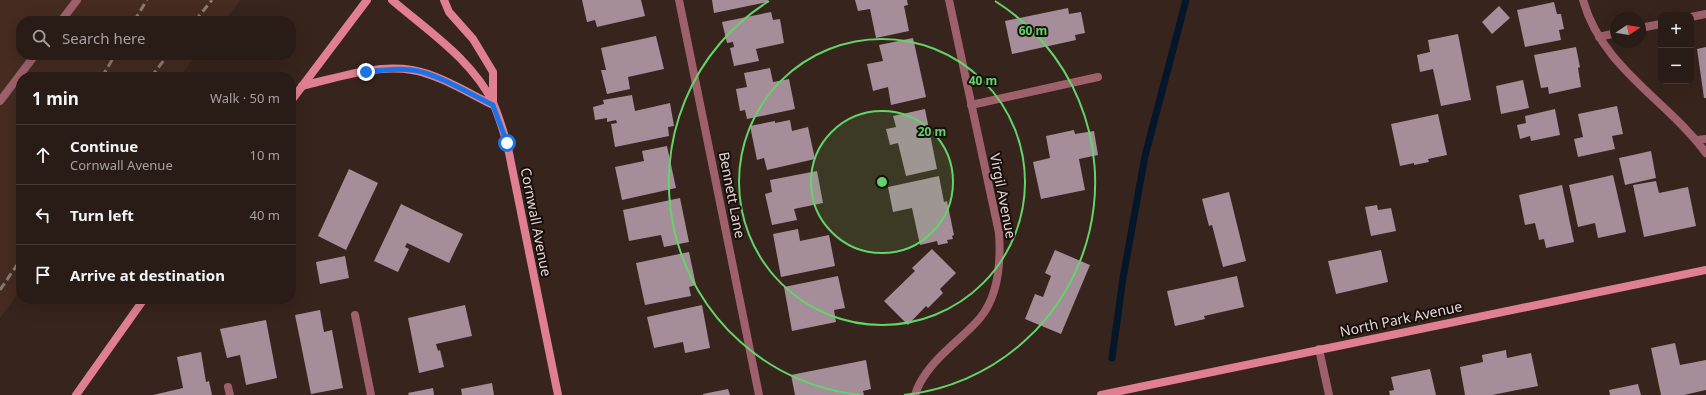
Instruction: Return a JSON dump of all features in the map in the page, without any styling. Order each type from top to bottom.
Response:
[{"type":"street","points":[[65,16],[77,0]]},
{"type":"street","points":[[296,94],[366,0]]},
{"type":"street","name":"Cornwall Avenue","points":[[392,0],[464,61],[483,87],[493,105],[507,143],[558,395]]},
{"type":"street","points":[[302,86],[366,72],[394,68],[413,70],[435,76],[493,105],[493,72],[474,39],[449,12],[444,0]]},
{"type":"street","name":"Bennett Lane","points":[[679,0],[759,395]]},
{"type":"street","name":"Virgil Avenue","points":[[915,395],[919,384],[939,357],[979,319],[986,310],[995,289],[999,271],[999,233],[949,0]]},
{"type":"street","points":[[1583,0],[1600,37],[1615,60],[1627,74],[1669,110],[1697,140],[1706,153]]},
{"type":"street","points":[[1694,16],[1706,14]]},
{"type":"street","points":[[1646,27],[1658,25]]},
{"type":"street","points":[[1600,37],[1610,34]]},
{"type":"street","points":[[22,72],[31,60]]},
{"type":"street","points":[[971,104],[1098,77]]},
{"type":"street","points":[[0,101],[16,80]]},
{"type":"street","points":[[1697,140],[1706,139]]},
{"type":"street","name":"North Park Avenue","points":[[1101,395],[1706,270]]},
{"type":"street","points":[[76,395],[140,304]]},
{"type":"street","points":[[355,315],[371,395]]},
{"type":"street","points":[[1319,349],[1329,395]]},
{"type":"shaded area","points":[[0,0],[241,0],[228,16],[16,16],[16,60],[192,60],[183,72],[16,72],[16,296],[0,318]]},
{"type":"building","points":[[582,0],[641,0],[645,16],[597,27],[595,20],[587,22]]},
{"type":"building","points":[[712,0],[768,0],[768,2],[714,13]]},
{"type":"building","points":[[855,0],[907,0],[908,5],[904,6],[909,31],[876,38],[870,9],[858,11]]},
{"type":"building","points":[[1554,2],[1557,14],[1561,14],[1564,29],[1559,30],[1561,40],[1525,47],[1517,10]]},
{"type":"building","points":[[1499,6],[1510,18],[1492,34],[1482,22]]},
{"type":"building","points":[[1068,8],[1069,14],[1081,12],[1085,33],[1075,35],[1076,40],[1012,54],[1005,21]]},
{"type":"building","points":[[771,12],[773,20],[780,19],[784,43],[756,49],[759,61],[734,66],[730,48],[734,47],[733,42],[727,43],[722,22]]},
{"type":"building","points":[[1458,34],[1471,100],[1441,106],[1433,69],[1420,72],[1417,55],[1430,52],[1428,40]]},
{"type":"building","points":[[656,36],[664,69],[628,77],[630,89],[607,94],[601,70],[606,70],[601,48]]},
{"type":"building","points":[[913,38],[926,97],[891,105],[888,87],[873,91],[867,64],[883,61],[879,45]]},
{"type":"building","points":[[1576,47],[1580,67],[1578,68],[1581,87],[1549,94],[1548,87],[1541,88],[1534,55]]},
{"type":"building","points":[[1706,47],[1706,98],[1704,98],[1697,49]]},
{"type":"building","points":[[770,68],[773,82],[789,79],[795,109],[747,119],[745,110],[740,111],[736,89],[747,87],[744,73]]},
{"type":"building","points":[[1523,80],[1529,108],[1501,114],[1496,86]]},
{"type":"building","points":[[632,95],[635,111],[670,103],[674,126],[668,127],[669,136],[615,147],[611,124],[617,123],[616,120],[607,122],[607,118],[595,120],[593,107],[604,104],[603,100]]},
{"type":"building","points":[[1617,106],[1623,134],[1612,136],[1615,149],[1578,157],[1574,139],[1583,137],[1578,114]]},
{"type":"building","points":[[925,109],[937,169],[906,176],[898,143],[890,145],[886,129],[896,127],[893,116]]},
{"type":"building","points":[[1555,109],[1560,135],[1531,141],[1530,136],[1520,139],[1517,125],[1526,123],[1525,116]]},
{"type":"building","points":[[1438,114],[1447,155],[1428,159],[1429,162],[1400,166],[1391,124]]},
{"type":"building","points":[[790,120],[792,131],[808,127],[815,159],[767,170],[764,158],[757,160],[750,126],[775,121],[775,123]]},
{"type":"building","points":[[1074,130],[1075,134],[1094,131],[1098,155],[1079,159],[1085,190],[1041,199],[1033,162],[1050,158],[1046,136]]},
{"type":"building","points":[[667,146],[676,188],[622,200],[615,167],[644,161],[642,151]]},
{"type":"building","points":[[1651,151],[1656,178],[1625,185],[1619,158]]},
{"type":"building","points":[[349,169],[378,183],[346,250],[318,236]]},
{"type":"building","points":[[817,171],[823,203],[794,209],[797,220],[772,225],[765,194],[772,192],[770,180]]},
{"type":"building","points":[[1613,175],[1626,232],[1598,238],[1595,223],[1578,227],[1569,185]]},
{"type":"building","points":[[939,176],[944,202],[947,201],[954,235],[952,236],[953,239],[947,240],[948,243],[938,245],[937,241],[920,245],[912,208],[893,212],[888,187]]},
{"type":"building","points":[[1656,181],[1659,193],[1688,187],[1696,226],[1644,237],[1633,185]]},
{"type":"building","points":[[1562,185],[1574,242],[1546,248],[1544,239],[1539,240],[1535,223],[1525,225],[1519,195]]},
{"type":"building","points":[[1229,192],[1246,261],[1223,267],[1212,225],[1209,226],[1202,199]]},
{"type":"building","points":[[680,198],[689,242],[664,247],[661,235],[629,241],[623,210]]},
{"type":"building","points":[[401,204],[463,234],[449,263],[407,243],[405,247],[409,249],[398,272],[374,261]]},
{"type":"building","points":[[1377,205],[1378,210],[1391,208],[1396,231],[1371,236],[1365,207]]},
{"type":"building","points":[[798,229],[800,241],[829,235],[835,266],[781,277],[773,234]]},
{"type":"building","points":[[932,249],[956,273],[940,289],[943,293],[928,308],[926,306],[908,325],[884,301],[915,271],[912,268]]},
{"type":"building","points":[[1055,250],[1090,265],[1061,334],[1025,319],[1035,294],[1043,297],[1051,276],[1045,273]]},
{"type":"building","points":[[1381,250],[1388,282],[1336,294],[1328,261]]},
{"type":"building","points":[[689,252],[696,285],[689,287],[691,296],[645,305],[636,263]]},
{"type":"building","points":[[345,256],[349,278],[320,284],[316,262]]},
{"type":"building","points":[[838,276],[845,308],[834,310],[836,322],[792,331],[784,287]]},
{"type":"building","points":[[1237,276],[1244,307],[1204,316],[1205,319],[1175,326],[1167,291]]},
{"type":"building","points":[[465,305],[472,336],[436,344],[438,351],[440,350],[444,367],[419,373],[408,318]]},
{"type":"building","points":[[702,305],[710,348],[685,353],[683,342],[654,348],[647,317]]},
{"type":"building","points":[[320,310],[324,332],[332,330],[343,388],[311,394],[295,315]]},
{"type":"building","points":[[266,320],[277,378],[246,385],[240,355],[227,358],[220,329]]},
{"type":"building","points":[[1675,343],[1680,365],[1706,360],[1706,390],[1684,395],[1661,395],[1651,348]]},
{"type":"building","points":[[1506,350],[1507,358],[1531,353],[1538,386],[1492,395],[1465,395],[1460,367],[1483,362],[1482,355]]},
{"type":"building","points":[[201,352],[206,382],[209,381],[212,395],[153,395],[183,388],[177,357]]},
{"type":"building","points":[[866,360],[871,389],[863,391],[864,395],[795,395],[791,375]]},
{"type":"building","points":[[1430,369],[1436,395],[1390,395],[1389,391],[1394,390],[1391,377]]},
{"type":"building","points":[[492,383],[494,395],[462,395],[461,389]]},
{"type":"building","points":[[1638,384],[1641,395],[1610,395],[1609,390]]},
{"type":"building","points":[[433,388],[434,395],[409,395],[408,393]]},
{"type":"building","points":[[728,389],[730,395],[703,395],[703,394]]},
{"type":"waterway","points":[[1112,358],[1123,278],[1145,156],[1186,0]]},
{"type":"railway","points":[[137,16],[147,0]]},
{"type":"railway","points":[[199,16],[212,0]]},
{"type":"railway","points":[[105,72],[112,60]]},
{"type":"railway","points":[[155,72],[164,60]]},
{"type":"railway","points":[[0,290],[16,266]]},
{"type":"route","points":[[366,72],[394,68],[413,70],[435,76],[493,105],[507,143]]}]
